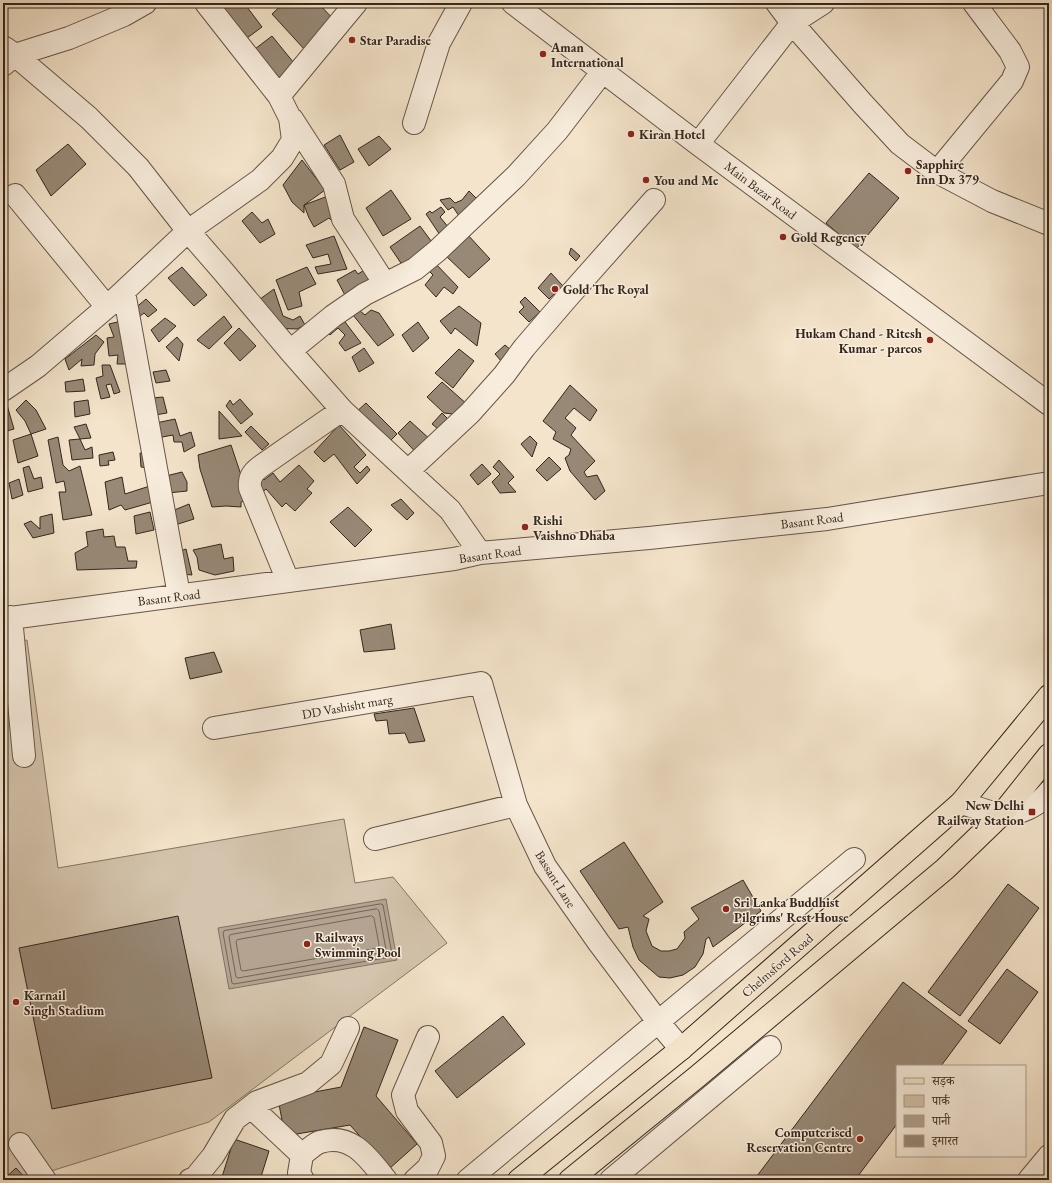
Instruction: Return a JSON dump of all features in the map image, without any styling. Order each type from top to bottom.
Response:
[{"type":"main road","name":"Chelmsford Road","points":[[519,1180],[680,1049],[961,803],[1049,696]]},
{"type":"main road","points":[[570,1180],[698,1076],[946,869],[1002,814],[1049,755]]},
{"type":"street","points":[[7,55],[69,38],[124,15],[145,3]]},
{"type":"street","points":[[206,3],[283,104],[334,184],[343,219],[385,284]]},
{"type":"street","points":[[283,104],[356,3]]},
{"type":"street","points":[[414,123],[439,43],[461,3]]},
{"type":"street","name":"Main Bazar Road","points":[[513,3],[698,144],[1049,404]]},
{"type":"street","points":[[777,3],[792,23],[900,144],[937,172],[992,201],[1049,224]]},
{"type":"street","points":[[698,144],[792,23],[823,3]]},
{"type":"street","points":[[937,172],[1012,81],[1018,67],[1010,51],[974,3]]},
{"type":"street","points":[[7,55],[89,118],[138,167],[188,231],[290,352],[342,410],[450,510],[480,553]]},
{"type":"street","points":[[290,352],[365,294],[415,269],[437,251],[516,176],[557,131],[603,71]]},
{"type":"street","points":[[3,390],[38,366],[107,307],[188,231],[260,180],[282,158],[293,140],[290,118],[283,104]]},
{"type":"street","points":[[15,195],[107,307]]},
{"type":"street","points":[[408,472],[485,397],[524,348],[654,200]]},
{"type":"street","points":[[124,292],[179,595]]},
{"type":"street","points":[[288,581],[250,488],[249,480],[253,472],[342,410]]},
{"type":"street","name":"Basant Road","points":[[7,618],[454,559],[480,553],[649,538],[826,519],[1049,483]]},
{"type":"street","points":[[7,618],[24,756]]},
{"type":"street","name":"DD Vashisht marg","points":[[214,728],[481,683]]},
{"type":"street","name":"Bassant Lane","points":[[481,683],[516,805],[545,866],[599,943],[680,1049]]},
{"type":"street","points":[[961,803],[1002,814],[1020,812],[1032,807],[1049,792]]},
{"type":"street","points":[[375,839],[516,805]]},
{"type":"street","points":[[468,1180],[659,1023],[854,859]]},
{"type":"street","points":[[190,1180],[195,1178],[213,1156],[235,1119],[263,1099],[308,1083],[331,1064],[348,1028]]},
{"type":"street","points":[[415,1180],[428,1168],[434,1156],[432,1143],[407,1111],[403,1095],[428,1037]]},
{"type":"street","points":[[611,1180],[770,1047]]},
{"type":"street","points":[[251,1107],[302,1155]]},
{"type":"street","points":[[303,1180],[299,1173],[302,1155],[319,1142],[339,1139],[362,1151],[386,1180]]},
{"type":"street","points":[[20,1144],[45,1180]]},
{"type":"street","points":[[1029,1180],[1049,1156]]},
{"type":"green space","points":[[27,640],[58,868],[344,819],[355,883],[393,877],[447,943],[209,1122],[22,1180],[3,1180],[3,644]]},
{"type":"water","name":"Railways Swimming Pool","points":[[386,899],[397,960],[229,989],[218,928]]},
{"type":"building","points":[[214,3],[244,3],[262,27],[243,41]]},
{"type":"building","points":[[284,3],[318,3],[336,22],[305,50],[272,14]]},
{"type":"building","points":[[272,36],[298,68],[278,85],[251,52]]},
{"type":"building","points":[[340,135],[354,162],[340,170],[324,145]]},
{"type":"building","points":[[379,136],[391,149],[369,166],[358,149]]},
{"type":"building","points":[[68,144],[86,164],[51,196],[36,170]]},
{"type":"building","points":[[302,160],[325,190],[304,205],[304,213],[292,202],[283,185]]},
{"type":"building","points":[[869,173],[899,198],[856,249],[826,223]]},
{"type":"building","points":[[391,190],[411,219],[383,236],[366,208]]},
{"type":"building","points":[[469,191],[477,199],[459,216],[453,207],[448,210],[440,200],[450,198],[455,203],[462,200]]},
{"type":"building","points":[[328,196],[334,223],[329,218],[314,227],[304,205]]},
{"type":"building","points":[[441,207],[445,212],[440,217],[449,228],[440,235],[426,214],[430,211],[432,213]]},
{"type":"building","points":[[252,212],[262,223],[268,219],[275,234],[260,243],[242,221]]},
{"type":"building","points":[[420,226],[437,249],[407,272],[390,247]]},
{"type":"building","points":[[467,234],[490,259],[469,278],[445,255]]},
{"type":"building","points":[[334,236],[347,269],[318,274],[315,267],[331,264],[328,254],[313,258],[306,245]]},
{"type":"building","points":[[571,248],[580,256],[576,261],[569,254]]},
{"type":"building","points":[[433,261],[458,287],[453,294],[444,287],[436,297],[425,285],[433,275],[425,267]]},
{"type":"building","points":[[182,267],[207,295],[194,306],[168,278]]},
{"type":"building","points":[[307,267],[316,284],[299,292],[302,306],[288,310],[276,280]]},
{"type":"building","points":[[366,269],[374,280],[346,297],[337,280],[355,270],[358,274]]},
{"type":"building","points":[[551,273],[563,286],[549,299],[538,288]]},
{"type":"building","points":[[274,289],[283,316],[293,320],[300,316],[305,325],[297,329],[273,328],[256,302]]},
{"type":"building","points":[[525,297],[540,312],[529,322],[519,312],[524,307],[520,302]]},
{"type":"building","points":[[146,299],[157,310],[148,317],[144,313],[139,317],[133,310]]},
{"type":"building","points":[[459,306],[481,323],[477,346],[455,328],[451,334],[440,321]]},
{"type":"building","points":[[359,310],[365,315],[371,310],[379,313],[394,335],[378,346],[353,315]]},
{"type":"building","points":[[224,316],[232,327],[209,349],[197,340]]},
{"type":"building","points":[[165,318],[176,326],[159,342],[151,330]]},
{"type":"building","points":[[342,318],[361,343],[345,351],[339,343],[345,335],[338,328],[330,335],[325,330]]},
{"type":"building","points":[[122,321],[131,364],[117,364],[118,355],[109,356],[107,338],[114,337],[109,324]]},
{"type":"building","points":[[418,322],[429,338],[413,352],[402,335]]},
{"type":"building","points":[[239,328],[256,346],[240,361],[224,343]]},
{"type":"building","points":[[96,335],[104,342],[95,354],[94,365],[81,366],[82,359],[69,370],[65,359]]},
{"type":"building","points":[[177,337],[183,344],[179,361],[166,347]]},
{"type":"building","points":[[505,345],[512,351],[502,362],[495,354]]},
{"type":"building","points":[[364,348],[374,363],[359,372],[352,357]]},
{"type":"building","points":[[459,349],[474,361],[453,388],[435,373]]},
{"type":"building","points":[[102,365],[110,365],[120,392],[114,394],[111,384],[106,385],[110,397],[101,399],[96,378],[103,376]]},
{"type":"building","points":[[166,370],[170,381],[156,383],[153,372]]},
{"type":"building","points":[[83,379],[85,391],[66,392],[65,382]]},
{"type":"building","points":[[442,382],[469,406],[462,415],[444,413],[427,397]]},
{"type":"building","points":[[570,385],[597,410],[590,421],[574,408],[565,418],[576,428],[571,435],[595,461],[584,472],[587,477],[597,475],[605,491],[595,500],[570,471],[565,458],[569,455],[571,449],[553,439],[556,432],[543,421]]},
{"type":"building","points":[[163,397],[167,413],[155,415],[152,398]]},
{"type":"building","points":[[240,399],[253,414],[241,424],[226,406],[230,400],[233,405]]},
{"type":"building","points":[[26,400],[36,410],[46,429],[31,434],[25,421],[16,410]]},
{"type":"building","points":[[88,400],[90,414],[75,417],[74,402]]},
{"type":"building","points":[[366,403],[397,434],[386,445],[355,413]]},
{"type":"building","points":[[3,405],[7,405],[14,429],[3,432]]},
{"type":"building","points":[[219,411],[242,436],[219,439]]},
{"type":"building","points":[[442,413],[453,424],[444,434],[432,424]]},
{"type":"building","points":[[175,419],[180,436],[191,432],[195,446],[184,452],[182,442],[174,442],[173,435],[157,438],[156,423]]},
{"type":"building","points":[[410,421],[433,442],[420,457],[398,433]]},
{"type":"building","points":[[86,424],[91,438],[80,439],[74,427]]},
{"type":"building","points":[[339,425],[366,455],[354,467],[360,473],[367,466],[370,470],[357,484],[334,454],[324,462],[314,452]]},
{"type":"building","points":[[251,426],[269,444],[262,450],[245,432]]},
{"type":"building","points":[[31,434],[38,456],[18,463],[13,440]]},
{"type":"building","points":[[530,436],[537,443],[532,457],[521,444]]},
{"type":"building","points":[[58,437],[63,465],[69,471],[80,466],[92,515],[63,520],[59,492],[66,492],[64,481],[56,483],[48,440]]},
{"type":"building","points":[[80,439],[85,450],[92,447],[93,458],[72,460],[69,440]]},
{"type":"building","points":[[231,445],[249,499],[241,502],[241,507],[212,507],[200,469],[198,455]]},
{"type":"building","points":[[113,452],[115,460],[108,461],[109,465],[100,466],[99,455]]},
{"type":"building","points":[[140,453],[147,453],[149,468],[141,467]]},
{"type":"building","points":[[549,457],[561,469],[547,481],[536,470]]},
{"type":"building","points":[[499,460],[514,477],[508,483],[516,492],[500,493],[492,482],[500,474],[493,467]]},
{"type":"building","points":[[482,464],[491,474],[478,485],[470,475]]},
{"type":"building","points":[[299,465],[314,481],[307,489],[312,493],[295,511],[286,503],[282,507],[266,489],[259,495],[260,475],[264,480],[273,473],[280,482]]},
{"type":"building","points":[[29,466],[34,479],[41,477],[43,488],[28,492],[23,468]]},
{"type":"building","points":[[182,472],[187,482],[187,491],[168,493],[166,476]]},
{"type":"building","points":[[122,477],[125,494],[156,484],[160,500],[125,510],[121,505],[109,510],[105,482]]},
{"type":"building","points":[[19,479],[23,495],[12,499],[9,483]]},
{"type":"building","points":[[401,499],[414,513],[407,520],[391,505]]},
{"type":"building","points":[[189,504],[194,519],[175,525],[172,511]]},
{"type":"building","points":[[348,507],[372,530],[355,547],[330,522]]},
{"type":"building","points":[[150,512],[154,530],[136,534],[134,516]]},
{"type":"building","points":[[52,514],[54,533],[33,538],[24,524],[31,521],[40,529],[40,517]]},
{"type":"building","points":[[103,529],[104,537],[114,536],[116,547],[125,547],[128,561],[137,561],[136,568],[77,570],[75,553],[88,546],[86,532]]},
{"type":"building","points":[[221,544],[224,559],[233,557],[234,571],[215,575],[199,570],[197,557],[193,550]]},
{"type":"building","points":[[186,549],[192,575],[183,574],[177,552]]},
{"type":"building","points":[[391,624],[395,649],[364,652],[360,630]]},
{"type":"building","points":[[214,652],[222,672],[190,679],[185,658]]},
{"type":"building","points":[[414,708],[425,741],[409,743],[405,733],[389,734],[387,720],[376,721],[374,714]]},
{"type":"building","name":"Sri Lanka Buddhist Pilgrims' Rest House","points":[[624,842],[663,902],[643,916],[649,919],[646,931],[652,946],[661,951],[677,949],[685,938],[684,932],[699,919],[691,908],[743,880],[761,911],[713,947],[709,937],[706,939],[703,954],[695,967],[683,975],[670,978],[659,977],[639,960],[633,947],[628,927],[619,929],[580,871]]},
{"type":"building","points":[[1008,884],[1039,908],[960,1016],[928,992]]},
{"type":"building","points":[[178,916],[212,1078],[52,1109],[19,948]]},
{"type":"building","points":[[1007,969],[1038,992],[1000,1044],[968,1021]]},
{"type":"building","points":[[903,982],[967,1031],[942,1065],[896,1065],[896,1125],[855,1180],[754,1180]]},
{"type":"building","points":[[503,1016],[525,1044],[457,1098],[435,1071]]},
{"type":"building","points":[[364,1027],[398,1040],[376,1096],[417,1144],[389,1169],[350,1125],[285,1136],[278,1099],[341,1087]]},
{"type":"building","points":[[234,1139],[269,1151],[260,1180],[221,1180]]},
{"type":"building","points":[[16,1168],[27,1180],[3,1180]]},
{"type":"place","name":"Star Paradise","points":[[352,40]]},
{"type":"place","name":"Aman International","points":[[543,54]]},
{"type":"place","name":"Kiran Hotel","points":[[631,134]]},
{"type":"place","name":"Sapphire Inn Dx 379","points":[[908,171]]},
{"type":"place","name":"You and Me","points":[[646,180]]},
{"type":"place","name":"Gold Regency","points":[[783,237]]},
{"type":"place","name":"Gold The Royal","points":[[555,289]]},
{"type":"place","name":"Hukam Chand - Ritesh Kumar - pareos","points":[[930,340]]},
{"type":"place","name":"Rishi Vaishno Dhaba","points":[[525,527]]},
{"type":"place","name":"New Delhi Railway Station","points":[[1032,812]]},
{"type":"place","name":"Sri Lanka Buddhist Pilgrims' Rest House","points":[[726,909]]},
{"type":"place","name":"Railways Swimming Pool","points":[[307,944]]},
{"type":"place","name":"Karnail Singh Stadium","points":[[16,1002]]},
{"type":"place","name":"Computerised Reservation Centre","points":[[860,1139]]}]
